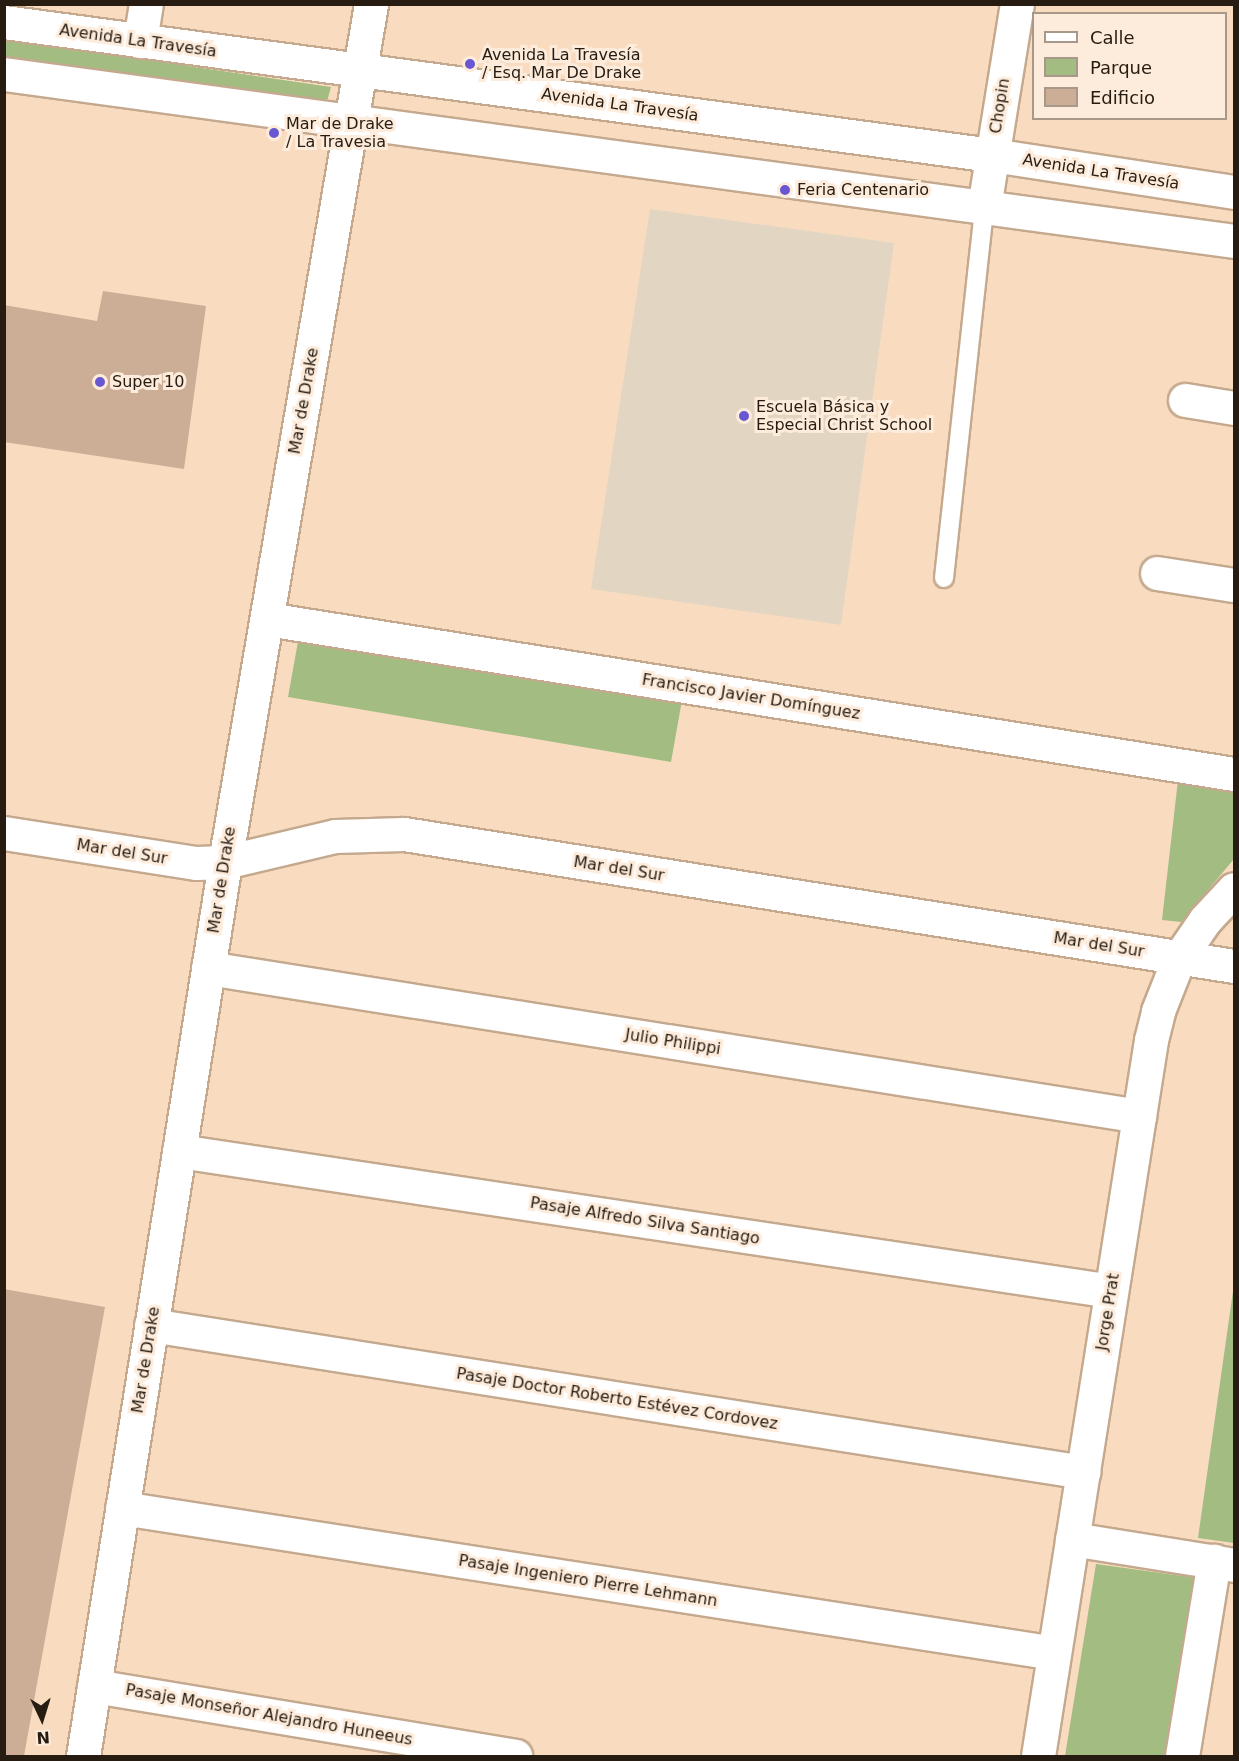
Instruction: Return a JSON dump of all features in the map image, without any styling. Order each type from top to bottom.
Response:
[{"type":"street","points":[[140,41],[146,4]]},
{"type":"street","name":"Mar de Drake","points":[[83,1756],[225,862],[371,4]]},
{"type":"street","name":"Chopin","points":[[984,207],[1017,4]]},
{"type":"street","name":"Avenida La Travesía","points":[[4,22],[992,155],[1234,192]]},
{"type":"street","points":[[4,74],[1234,242]]},
{"type":"street","points":[[1185,400],[1234,408]]},
{"type":"street","points":[[1157,573],[1234,585]]},
{"type":"street","name":"Francisco Javier Domínguez","points":[[267,619],[1234,774]]},
{"type":"street","name":"Mar del Sur","points":[[4,833],[196,863],[225,862],[335,836],[404,834],[1234,966]]},
{"type":"street","name":"Jorge Prat","points":[[1038,1756],[1139,1116],[1158,1011],[1179,958],[1205,920],[1234,889]]},
{"type":"street","name":"Julio Philippi","points":[[208,968],[1139,1116]]},
{"type":"street","name":"Pasaje Alfredo Silva Santiago","points":[[179,1151],[1112,1291]]},
{"type":"street","name":"Pasaje Doctor Roberto Estévez Cordovez","points":[[151,1325],[1083,1472]]},
{"type":"street","name":"Pasaje Ingeniero Pierre Lehmann","points":[[122,1508],[1054,1653]]},
{"type":"street","points":[[1072,1539],[1224,1563],[1182,1756]]},
{"type":"street","name":"Pasaje Monseñor Alejandro Huneeus","points":[[94,1686],[515,1756]]},
{"type":"lane","points":[[944,578],[984,207]]},
{"type":"shaded area","name":"Escuela Básica y Especial Christ School","points":[[650,209],[894,243],[841,625],[591,589]]},
{"type":"green space","points":[[4,39],[331,87],[326,105],[5,56]]},
{"type":"green space","points":[[299,636],[682,700],[671,762],[288,697]]},
{"type":"green space","points":[[1178,780],[1234,787],[1234,859],[1181,922],[1162,920]]},
{"type":"green space","points":[[1234,1284],[1234,1543],[1198,1538]]},
{"type":"green space","points":[[1096,1564],[1197,1578],[1166,1756],[1065,1756]]},
{"type":"building","name":"Super 10","points":[[103,291],[206,306],[184,469],[4,442],[4,305],[97,321]]},
{"type":"building","points":[[4,1289],[105,1307],[24,1756],[4,1756]]},
{"type":"place","name":"Avenida La Travesía / Esq. Mar De Drake","points":[[470,64]]},
{"type":"place","name":"Mar de Drake / La Travesia","points":[[274,133]]},
{"type":"place","name":"Feria Centenario","points":[[785,190]]},
{"type":"place","name":"Super 10","points":[[100,382]]},
{"type":"place","name":"Escuela Básica y Especial Christ School","points":[[744,416]]}]
